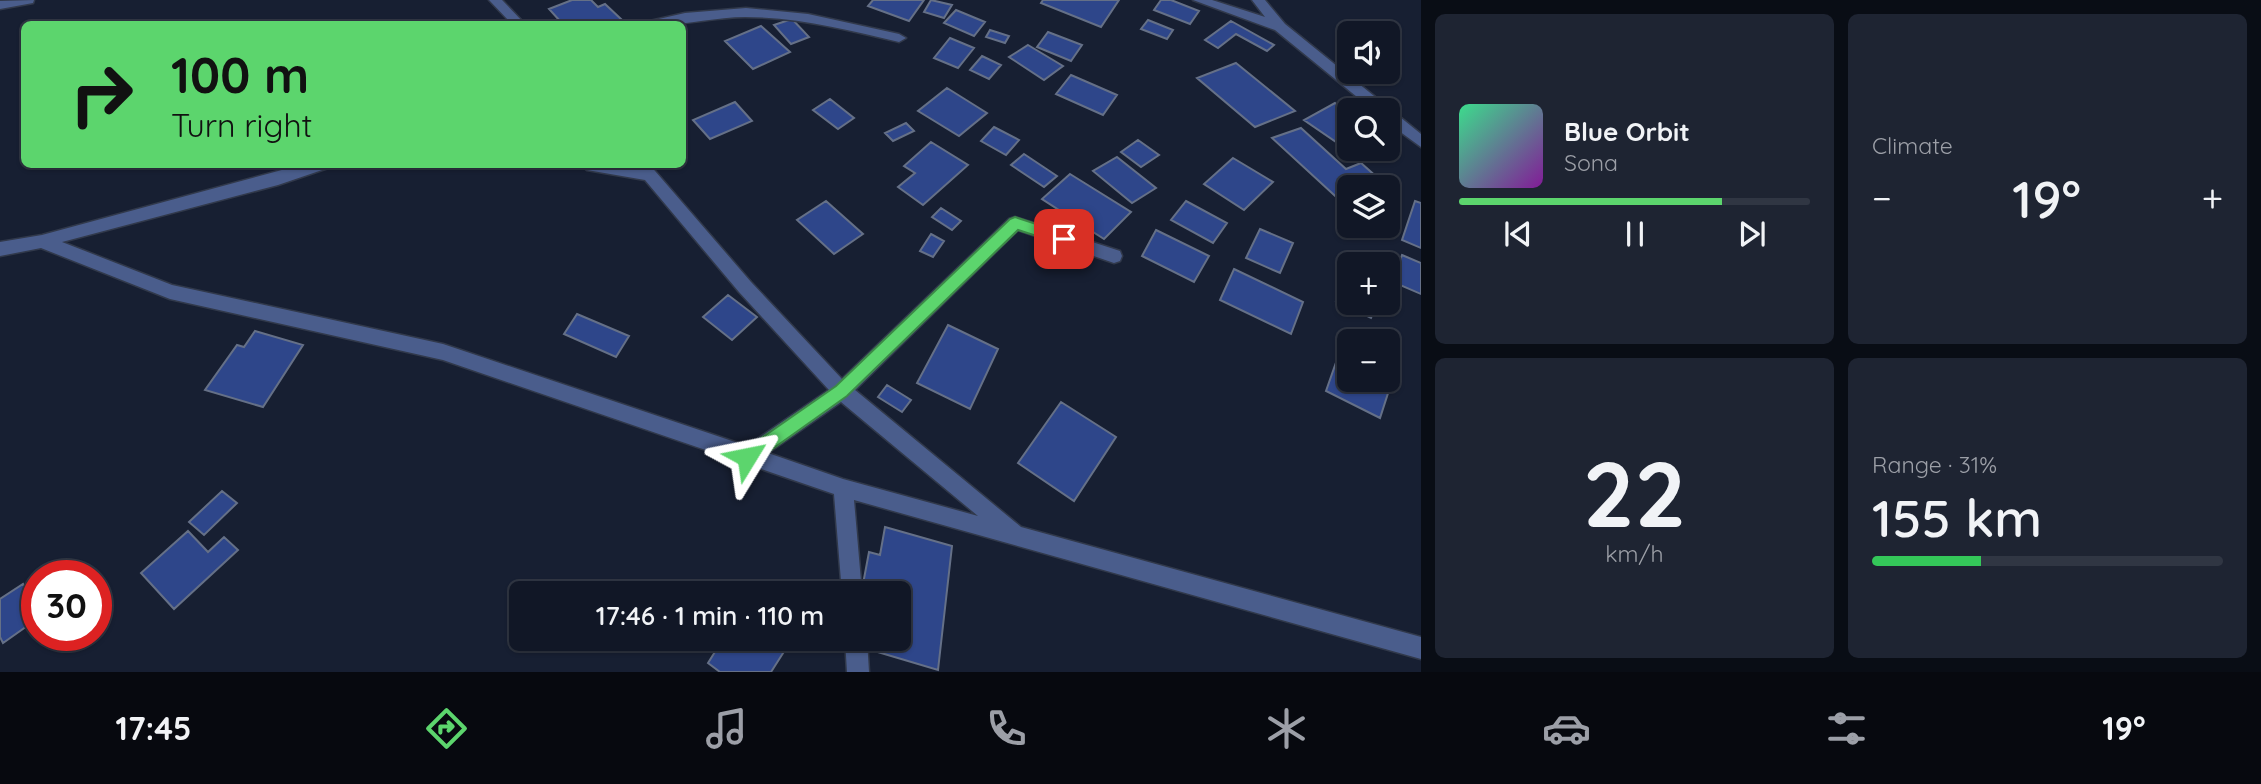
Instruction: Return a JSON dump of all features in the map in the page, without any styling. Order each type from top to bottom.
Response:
[{"type":"street","points":[[0,5],[28,0]]},
{"type":"street","points":[[495,0],[516,21]]},
{"type":"street","points":[[1199,0],[1280,27]]},
{"type":"street","points":[[1258,0],[1280,27],[1367,98]]},
{"type":"street","points":[[664,21],[692,11],[713,8],[779,8],[899,38]]},
{"type":"street","points":[[1400,125],[1421,142]]},
{"type":"street","points":[[0,249],[42,242],[265,183],[311,168]]},
{"type":"street","points":[[625,168],[644,170],[745,287],[842,391],[1018,536]]},
{"type":"street","points":[[747,457],[842,391],[1015,223],[1114,256]]},
{"type":"street","points":[[42,242],[170,292],[443,352],[843,488],[1421,648]]},
{"type":"street","points":[[843,488],[851,581]]},
{"type":"street","points":[[857,651],[858,672]]},
{"type":"building","points":[[572,0],[591,0],[598,7],[605,4],[622,20],[560,21],[549,9]]},
{"type":"building","points":[[873,0],[924,0],[909,21],[868,6]]},
{"type":"building","points":[[931,0],[952,5],[944,18],[924,12]]},
{"type":"building","points":[[1043,0],[1119,0],[1101,27],[1041,3]]},
{"type":"building","points":[[1161,0],[1171,0],[1199,11],[1190,24],[1154,10]]},
{"type":"building","points":[[956,10],[985,22],[974,36],[944,23]]},
{"type":"building","points":[[792,19],[809,37],[791,44],[774,25]]},
{"type":"building","points":[[1148,20],[1173,30],[1167,39],[1141,29]]},
{"type":"building","points":[[1231,21],[1274,45],[1267,51],[1236,34],[1218,48],[1205,40]]},
{"type":"building","points":[[761,26],[790,52],[753,69],[725,41]]},
{"type":"building","points":[[990,30],[1009,36],[1005,43],[986,37]]},
{"type":"building","points":[[1048,32],[1082,45],[1071,61],[1037,47]]},
{"type":"building","points":[[950,38],[974,48],[958,68],[934,58]]},
{"type":"building","points":[[1028,45],[1063,66],[1044,80],[1009,57]]},
{"type":"building","points":[[982,56],[1001,65],[989,79],[970,70]]},
{"type":"building","points":[[1236,63],[1295,111],[1255,127],[1197,78]]},
{"type":"building","points":[[1071,75],[1117,95],[1103,115],[1056,94]]},
{"type":"building","points":[[947,88],[987,113],[959,136],[918,111]]},
{"type":"building","points":[[830,99],[854,118],[838,129],[813,110]]},
{"type":"building","points":[[735,102],[752,121],[710,139],[693,120]]},
{"type":"building","points":[[1335,103],[1337,143],[1304,120]]},
{"type":"building","points":[[906,123],[914,131],[893,141],[885,133]]},
{"type":"building","points":[[994,127],[1019,140],[1006,155],[981,141]]},
{"type":"building","points":[[1301,128],[1346,169],[1361,163],[1374,175],[1337,175],[1337,198],[1272,138]]},
{"type":"building","points":[[1138,140],[1159,155],[1141,167],[1121,152]]},
{"type":"building","points":[[931,142],[968,165],[923,205],[898,187],[915,173],[904,166]]},
{"type":"building","points":[[1024,154],[1057,176],[1044,187],[1011,165]]},
{"type":"building","points":[[1117,157],[1156,188],[1132,203],[1093,171]]},
{"type":"building","points":[[1233,158],[1273,182],[1244,210],[1204,184]]},
{"type":"building","points":[[1070,174],[1131,212],[1104,239],[1042,199]]},
{"type":"building","points":[[826,201],[863,234],[834,254],[797,220]]},
{"type":"building","points":[[1186,201],[1227,223],[1213,243],[1171,220]]},
{"type":"building","points":[[1415,201],[1421,203],[1421,248],[1402,240]]},
{"type":"building","points":[[941,208],[961,221],[952,230],[932,217]]},
{"type":"building","points":[[1260,229],[1293,243],[1280,273],[1246,258]]},
{"type":"building","points":[[1156,230],[1209,256],[1194,282],[1142,256]]},
{"type":"building","points":[[931,234],[944,241],[933,257],[920,251]]},
{"type":"building","points":[[1402,255],[1421,263],[1421,294],[1400,285]]},
{"type":"building","points":[[1234,269],[1303,302],[1291,334],[1220,300]]},
{"type":"building","points":[[728,295],[757,317],[732,340],[703,317]]},
{"type":"building","points":[[577,314],[629,336],[616,357],[564,334]]},
{"type":"building","points":[[948,325],[998,349],[970,409],[917,383]]},
{"type":"building","points":[[255,331],[303,345],[263,407],[205,390],[237,345],[244,347]]},
{"type":"building","points":[[1337,360],[1337,392],[1388,392],[1380,418],[1326,391]]},
{"type":"building","points":[[887,385],[911,400],[902,412],[878,397]]},
{"type":"building","points":[[1061,402],[1116,437],[1074,501],[1018,463]]},
{"type":"building","points":[[222,491],[237,503],[204,535],[189,522]]},
{"type":"building","points":[[885,527],[952,546],[938,670],[874,651],[911,651],[911,581],[864,581],[869,552],[880,555]]},
{"type":"building","points":[[188,531],[208,552],[224,537],[238,550],[174,609],[141,573]]},
{"type":"building","points":[[21,585],[21,630],[3,643],[0,637],[0,599]]},
{"type":"building","points":[[716,651],[784,651],[771,672],[720,672],[708,663]]},
{"type":"route","points":[[747,457],[842,391],[1015,223],[1064,239]]}]
